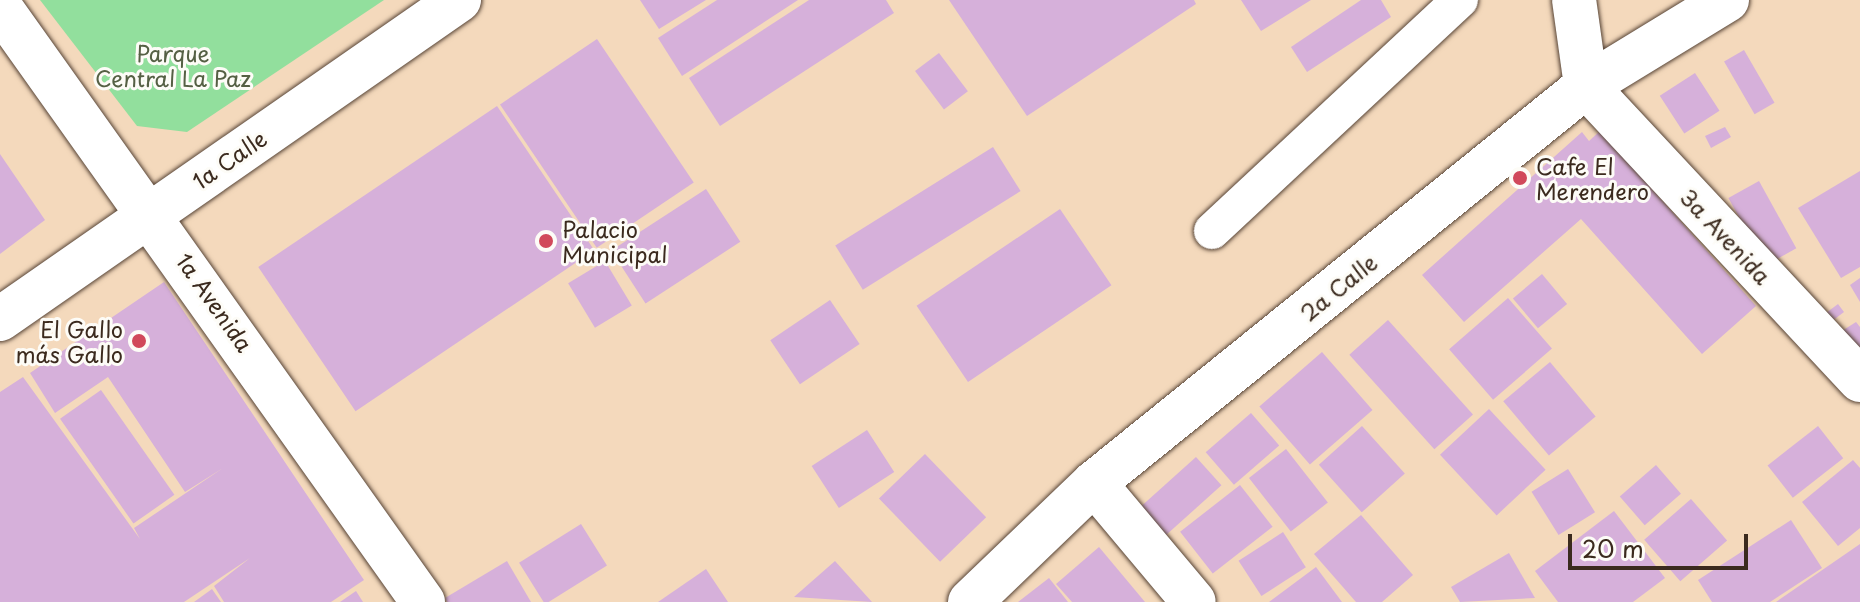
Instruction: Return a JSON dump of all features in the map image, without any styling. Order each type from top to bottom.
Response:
[{"type":"main road","name":"1a Calle","points":[[0,319],[459,0]]},
{"type":"main road","points":[[1574,0],[1586,86]]},
{"type":"main road","name":"2a Calle","points":[[970,602],[1094,483],[1586,86],[1727,0]]},
{"type":"main road","name":"1a Avenida","points":[[0,7],[152,212],[423,602]]},
{"type":"main road","name":"3a Avenida","points":[[1586,86],[1860,380]]},
{"type":"main road","points":[[1094,483],[1194,602]]},
{"type":"lane","points":[[1212,231],[1460,0]]},
{"type":"green space","name":"Parque Central La Paz","points":[[40,0],[384,0],[187,132],[137,126]]},
{"type":"building","points":[[640,0],[706,0],[659,29]]},
{"type":"building","points":[[717,0],[798,0],[682,76],[658,38]]},
{"type":"building","points":[[809,0],[886,0],[894,13],[720,126],[689,78]]},
{"type":"building","points":[[949,0],[1194,0],[1196,4],[1027,116]]},
{"type":"building","points":[[1241,0],[1311,0],[1261,31]]},
{"type":"building","points":[[1361,0],[1381,0],[1391,17],[1307,72],[1291,47]]},
{"type":"building","points":[[597,39],[694,182],[597,248],[500,104]]},
{"type":"building","points":[[1744,50],[1774,103],[1755,114],[1724,62]]},
{"type":"building","points":[[939,53],[968,91],[944,109],[915,71]]},
{"type":"building","points":[[1695,73],[1720,111],[1684,134],[1660,96]]},
{"type":"building","points":[[497,106],[594,250],[356,411],[258,267]]},
{"type":"building","points":[[1725,127],[1731,137],[1711,148],[1705,136]]},
{"type":"building","points":[[1600,131],[1756,306],[1702,354],[1581,219],[1464,322],[1422,275],[1582,132],[1589,141]]},
{"type":"building","points":[[993,147],[1021,191],[863,290],[835,246]]},
{"type":"building","points":[[0,154],[45,220],[0,254]]},
{"type":"building","points":[[1860,171],[1860,267],[1841,278],[1798,208]]},
{"type":"building","points":[[1759,181],[1796,248],[1766,265],[1728,198]]},
{"type":"building","points":[[706,189],[740,242],[646,303],[611,251]]},
{"type":"building","points":[[1060,209],[1111,285],[968,382],[917,306]]},
{"type":"building","points":[[605,261],[632,306],[595,328],[568,283]]},
{"type":"building","points":[[1542,274],[1567,304],[1538,328],[1513,298]]},
{"type":"building","points":[[1860,278],[1860,302],[1850,285]]},
{"type":"building","points":[[164,282],[364,580],[331,602],[224,602],[214,586],[250,558],[184,602],[0,602],[0,392],[23,377],[140,539],[134,528],[223,468],[185,492],[108,377],[55,413],[30,373]]},
{"type":"building","points":[[1508,298],[1552,349],[1493,400],[1449,349]]},
{"type":"building","points":[[830,300],[860,344],[800,384],[770,340]]},
{"type":"building","points":[[1838,304],[1844,312],[1830,322],[1824,314]]},
{"type":"building","points":[[1388,320],[1473,414],[1434,449],[1349,355]]},
{"type":"building","points":[[1856,322],[1860,327],[1860,369],[1834,336]]},
{"type":"building","points":[[1322,352],[1373,410],[1310,465],[1259,406]]},
{"type":"building","points":[[1550,362],[1596,416],[1549,456],[1503,401]]},
{"type":"building","points":[[101,390],[174,495],[133,524],[60,419]]},
{"type":"building","points":[[1489,409],[1546,470],[1497,515],[1440,455]]},
{"type":"building","points":[[1251,413],[1279,445],[1234,485],[1206,452]]},
{"type":"building","points":[[1362,426],[1405,474],[1362,512],[1319,465]]},
{"type":"building","points":[[1818,426],[1843,458],[1793,498],[1768,465]]},
{"type":"building","points":[[867,430],[894,472],[839,508],[812,466]]},
{"type":"building","points":[[1286,449],[1328,503],[1291,532],[1249,478]]},
{"type":"building","points":[[925,454],[986,517],[940,562],[879,498]]},
{"type":"building","points":[[1196,457],[1221,485],[1165,536],[1140,508]]},
{"type":"building","points":[[1853,460],[1860,468],[1860,528],[1838,546],[1802,502]]},
{"type":"building","points":[[1656,465],[1681,494],[1645,525],[1620,496]]},
{"type":"building","points":[[1568,469],[1595,512],[1559,535],[1532,492]]},
{"type":"building","points":[[1240,485],[1273,527],[1213,574],[1180,532]]},
{"type":"building","points":[[1691,499],[1727,541],[1680,581],[1644,540]]},
{"type":"building","points":[[1614,511],[1665,578],[1633,602],[1558,602],[1535,571]]},
{"type":"building","points":[[1361,515],[1413,575],[1382,602],[1356,602],[1314,554]]},
{"type":"building","points":[[1791,520],[1822,568],[1770,602],[1712,602],[1698,580]]},
{"type":"building","points":[[581,524],[607,566],[549,602],[544,602],[519,563]]},
{"type":"building","points":[[1283,532],[1306,567],[1261,596],[1239,561]]},
{"type":"building","points":[[1860,544],[1860,602],[1776,602]]},
{"type":"building","points":[[1099,547],[1145,602],[1072,602],[1056,584]]},
{"type":"building","points":[[1509,553],[1535,598],[1460,602],[1451,587]]},
{"type":"building","points":[[507,561],[531,602],[447,602],[445,598]]},
{"type":"building","points":[[835,561],[872,602],[794,597]]},
{"type":"building","points":[[1316,567],[1342,602],[1269,602]]},
{"type":"building","points":[[706,569],[728,602],[658,602]]},
{"type":"building","points":[[1049,578],[1068,602],[1018,602]]},
{"type":"building","points":[[212,589],[221,602],[194,602]]},
{"type":"building","points":[[356,591],[363,602],[340,602]]},
{"type":"place","name":"Cafe El Merendero","points":[[1520,178]]},
{"type":"place","name":"Palacio Municipal","points":[[546,241]]},
{"type":"place","name":"El Gallo más Gallo","points":[[139,341]]}]
